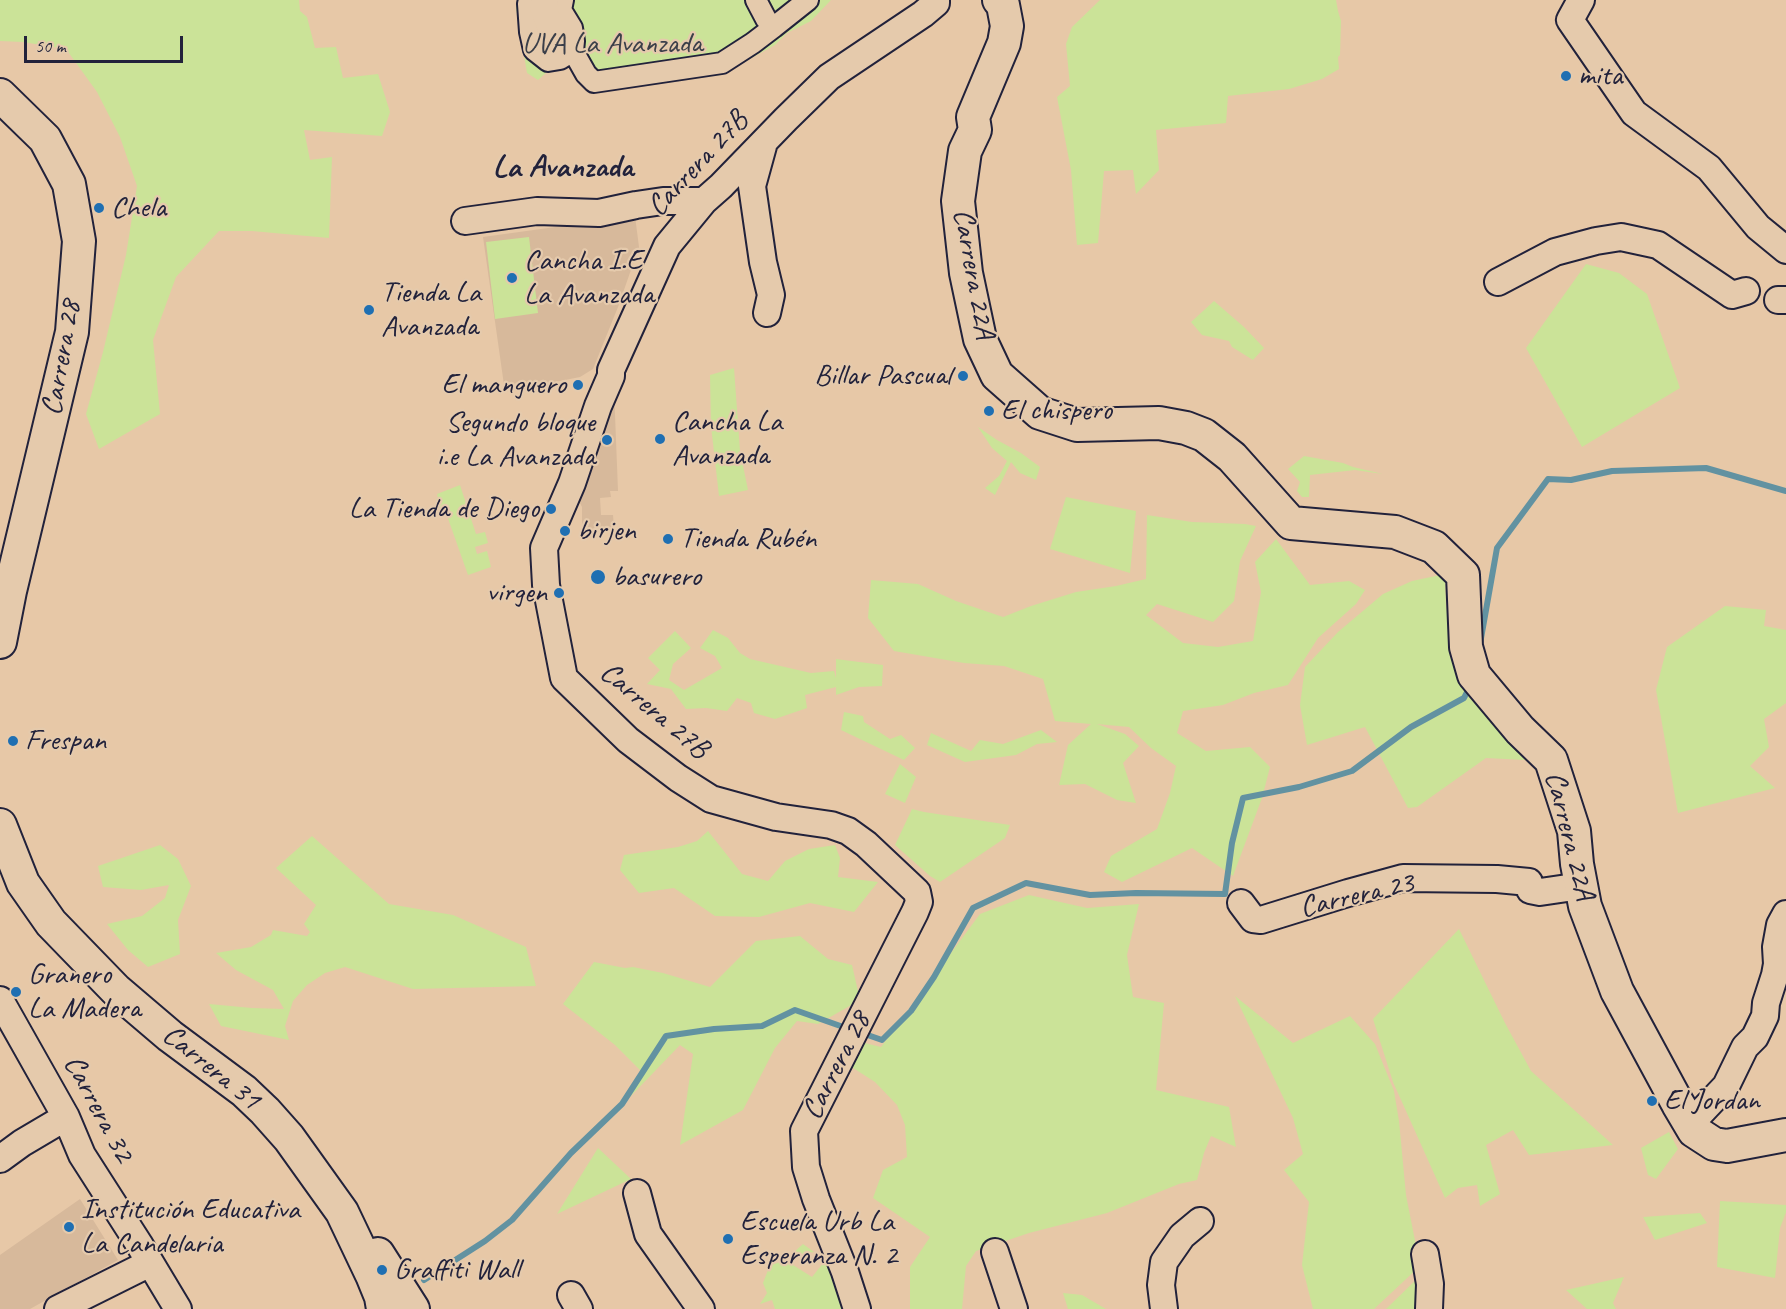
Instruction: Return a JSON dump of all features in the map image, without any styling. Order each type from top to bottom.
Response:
[{"type":"street","points":[[529,0],[530,32],[534,50],[548,61],[560,59],[564,45]]},
{"type":"street","points":[[545,0],[543,7],[564,45],[594,82],[722,63],[753,43],[808,0]]},
{"type":"street","points":[[563,0],[561,10],[572,28],[574,41],[564,45]]},
{"type":"street","points":[[756,0],[766,19],[774,27]]},
{"type":"street","name":"Carrera 27B","points":[[919,898],[916,892],[867,844],[848,831],[831,825],[776,817],[711,799],[678,778],[628,740],[564,678],[546,585],[544,548],[572,483],[598,406],[611,376],[611,370],[667,246],[704,201],[829,78],[915,20],[936,3],[936,0]]},
{"type":"street","name":"Carrera 22A","points":[[999,0],[1003,5],[1006,26],[1004,43],[973,117],[975,130],[965,151],[958,201],[966,273],[980,339],[997,375],[1040,412],[1077,425],[1159,423],[1186,428],[1204,435],[1232,457],[1291,522],[1395,532],[1434,546],[1463,575],[1466,647],[1474,675],[1520,730],[1551,760],[1574,831],[1584,906],[1617,991],[1678,1104],[1693,1127]]},
{"type":"street","points":[[1581,0],[1570,20],[1634,113],[1709,168],[1758,227],[1786,250]]},
{"type":"street","name":"Carrera 28","points":[[0,95],[45,139],[69,184],[79,241],[72,332],[0,642]]},
{"type":"street","points":[[764,143],[752,186],[763,262],[771,295],[767,313]]},
{"type":"street","points":[[465,221],[537,211],[599,213],[663,201],[704,201]]},
{"type":"street","points":[[1498,282],[1556,252],[1621,237],[1658,245],[1732,295],[1746,291]]},
{"type":"street","name":"Carrera 31","points":[[0,825],[23,883],[51,923],[116,990],[170,1036],[244,1091],[289,1138],[342,1212],[381,1297],[383,1309]]},
{"type":"street","name":"Carrera 23","points":[[1241,903],[1253,919],[1261,920],[1403,878],[1497,879],[1529,882],[1530,890],[1540,892],[1581,886]]},
{"type":"street","name":"Carrera 28","points":[[857,1309],[806,1167],[804,1131],[915,912],[919,898]]},
{"type":"street","points":[[1786,914],[1780,925],[1776,947],[1777,964],[1781,973],[1766,1003],[1765,1016],[1755,1037],[1745,1047],[1726,1086],[1693,1127],[1714,1144],[1727,1146],[1786,1135]]},
{"type":"street","name":"Carrera 32","points":[[0,1000],[66,1118],[82,1155],[178,1309]]},
{"type":"street","points":[[0,1159],[22,1143],[66,1118]]},
{"type":"street","points":[[637,1193],[648,1234],[701,1309]]},
{"type":"street","points":[[1164,1309],[1161,1286],[1164,1262],[1182,1236],[1200,1221]]},
{"type":"street","points":[[361,1253],[375,1249],[413,1309]]},
{"type":"street","points":[[995,1252],[1014,1309]]},
{"type":"street","points":[[1425,1254],[1430,1284],[1429,1309]]},
{"type":"street","points":[[58,1309],[150,1263]]},
{"type":"shaded area","points":[[635,216],[639,247],[593,369],[580,377],[505,392],[483,237]]},
{"type":"shaded area","name":"Segundo bloque i.e La Avanzada","points":[[614,389],[618,491],[610,491],[611,497],[600,498],[601,515],[613,515],[614,527],[582,530],[582,507],[579,501]]},
{"type":"shaded area","name":"Institución Educativa La Candelaria","points":[[80,1199],[118,1260],[30,1309],[0,1309],[0,1255]]},
{"type":"green space","points":[[0,0],[299,0],[300,11],[307,17],[315,48],[336,47],[343,78],[378,74],[390,112],[382,136],[304,130],[310,160],[332,157],[329,238],[252,231],[219,231],[176,277],[153,340],[160,414],[99,449],[86,414],[126,255],[137,186],[120,137],[97,92],[66,49],[0,41]]},
{"type":"green space","name":"UVA La Avanzada","points":[[517,0],[831,0],[811,21],[787,33],[775,45],[721,75],[594,93],[570,59],[538,80],[527,73],[516,8]]},
{"type":"green space","points":[[1100,0],[1336,0],[1341,21],[1339,69],[1322,79],[1289,89],[1228,96],[1226,123],[1156,130],[1159,170],[1136,194],[1133,170],[1104,171],[1098,243],[1077,245],[1071,170],[1057,97],[1070,86],[1066,44],[1072,27]]},
{"type":"green space","name":"Cancha I.E La Avanzada","points":[[529,237],[538,313],[495,319],[486,242]]},
{"type":"green space","points":[[1586,264],[1619,273],[1647,294],[1680,388],[1582,447],[1526,348]]},
{"type":"green space","points":[[1214,301],[1264,348],[1253,360],[1232,347],[1229,341],[1202,335],[1191,322]]},
{"type":"green space","points":[[734,368],[740,451],[748,490],[719,496],[711,426],[710,375]]},
{"type":"green space","points":[[978,427],[1040,467],[1036,480],[1020,473],[1011,462],[995,495],[985,488],[999,476],[1007,461],[992,448]]},
{"type":"green space","points":[[1304,456],[1343,463],[1383,474],[1355,470],[1310,475],[1309,497],[1302,497],[1297,491],[1300,482],[1288,469]]},
{"type":"green space","points":[[460,485],[476,534],[485,532],[488,543],[475,547],[477,554],[487,551],[491,567],[468,575],[445,510],[440,511],[436,499],[437,494]]},
{"type":"green space","points":[[1066,497],[1136,511],[1130,573],[1050,549]]},
{"type":"green space","points":[[1147,515],[1192,522],[1256,526],[1240,561],[1234,601],[1213,622],[1157,604],[1146,615],[1183,643],[1218,647],[1253,641],[1261,592],[1255,562],[1276,539],[1310,585],[1349,581],[1365,590],[1356,604],[1318,638],[1288,685],[1254,693],[1223,705],[1183,711],[1177,733],[1206,751],[1250,747],[1270,767],[1262,798],[1233,876],[1192,848],[1122,882],[1104,872],[1111,856],[1157,829],[1170,793],[1176,766],[1151,748],[1129,727],[1097,724],[1125,734],[1139,746],[1123,763],[1136,803],[1117,800],[1085,784],[1059,785],[1068,745],[1091,724],[1055,721],[1043,679],[1004,666],[964,663],[894,651],[868,618],[871,580],[918,584],[956,601],[1003,617],[1076,592],[1146,579]]},
{"type":"green space","points":[[1445,574],[1446,606],[1453,640],[1467,675],[1525,760],[1486,758],[1417,807],[1408,808],[1365,727],[1307,745],[1300,705],[1305,667],[1338,632],[1383,594],[1412,581]]},
{"type":"green space","points":[[1725,606],[1766,610],[1764,626],[1786,630],[1786,703],[1764,719],[1769,747],[1750,766],[1775,788],[1678,813],[1656,690],[1667,647]]},
{"type":"green space","points":[[713,630],[728,638],[740,653],[750,659],[811,673],[834,671],[836,678],[836,659],[883,665],[882,686],[859,687],[836,695],[836,687],[805,695],[807,708],[775,719],[754,713],[751,703],[737,698],[727,711],[706,708],[686,709],[671,689],[647,684],[660,670],[648,658],[675,631],[691,648],[673,664],[669,680],[684,690],[722,668],[715,656],[700,648]]},
{"type":"green space","points":[[844,712],[863,716],[864,722],[890,739],[901,735],[915,748],[904,760],[841,730]]},
{"type":"green space","points":[[1041,730],[1057,742],[1037,744],[1016,755],[965,762],[927,745],[931,733],[971,751],[980,740],[1003,744]]},
{"type":"green space","points":[[900,764],[916,777],[905,803],[885,794]]},
{"type":"green space","points":[[912,809],[1010,825],[1005,838],[940,882],[895,845]]},
{"type":"green space","points":[[708,831],[742,874],[768,881],[785,861],[809,849],[835,845],[840,858],[838,877],[878,882],[854,912],[810,903],[759,917],[715,916],[674,888],[639,893],[620,870],[624,855],[678,847],[697,841]]},
{"type":"green space","points":[[312,836],[389,904],[453,915],[526,947],[536,986],[413,989],[345,967],[325,973],[307,985],[293,1001],[285,1026],[289,1040],[221,1026],[209,1004],[284,1009],[273,990],[236,970],[216,953],[251,947],[271,935],[273,930],[307,936],[310,932],[304,924],[316,905],[276,868]]},
{"type":"green space","points":[[160,845],[178,859],[191,886],[178,920],[180,954],[148,967],[128,950],[107,924],[142,916],[165,898],[169,885],[141,890],[103,887],[98,866]]},
{"type":"green space","points":[[1029,895],[1087,908],[1139,904],[1127,955],[1133,997],[1164,1003],[1156,1090],[1229,1107],[1236,1147],[1211,1136],[1197,1180],[1179,1184],[1107,1213],[1029,1233],[976,1251],[966,1266],[962,1309],[910,1309],[910,1267],[930,1237],[873,1198],[883,1170],[907,1157],[905,1125],[897,1105],[875,1082],[850,1066],[861,1042],[881,1047],[980,914]]},
{"type":"green space","points":[[1459,929],[1531,1071],[1613,1145],[1529,1155],[1513,1130],[1486,1145],[1500,1194],[1480,1206],[1477,1185],[1458,1188],[1445,1198],[1393,1082],[1373,1019]]},
{"type":"green space","points":[[800,936],[828,959],[852,965],[860,1000],[818,1024],[797,1021],[775,1048],[743,1110],[680,1145],[693,1054],[680,1045],[629,1098],[642,1072],[615,1045],[563,1004],[594,962],[663,973],[710,987],[756,941]]},
{"type":"green space","points":[[1235,996],[1293,1043],[1350,1016],[1375,1044],[1394,1091],[1406,1195],[1420,1266],[1374,1309],[1313,1309],[1302,1265],[1309,1202],[1284,1170],[1303,1154],[1293,1118]]},
{"type":"green space","points":[[1669,1132],[1678,1149],[1656,1179],[1648,1175],[1641,1148]]},
{"type":"green space","points":[[598,1148],[631,1179],[557,1214]]},
{"type":"green space","points":[[1720,1201],[1786,1205],[1780,1228],[1775,1278],[1717,1267]]},
{"type":"green space","points":[[1700,1213],[1707,1223],[1655,1240],[1643,1217]]},
{"type":"green space","points":[[803,1244],[814,1252],[797,1255],[793,1265],[812,1277],[824,1262],[838,1281],[844,1309],[775,1309],[772,1300],[760,1304],[767,1293],[763,1283],[770,1265],[784,1261]]},
{"type":"green space","points":[[1424,1272],[1425,1309],[1386,1309]]},
{"type":"green space","points":[[1624,1277],[1613,1303],[1616,1309],[1587,1309],[1566,1290]]},
{"type":"green space","points":[[1063,1293],[1082,1295],[1106,1309],[1068,1309]]},
{"type":"waterway","points":[[1480,644],[1497,548],[1548,479],[1571,480],[1612,471],[1706,468],[1786,491]]},
{"type":"waterway","points":[[859,1032],[882,1040],[911,1011],[934,977],[973,908],[1026,883],[1090,895],[1225,894],[1232,843],[1243,798],[1299,787],[1352,771],[1411,727],[1464,698],[1470,686]]},
{"type":"waterway","points":[[424,1280],[485,1241],[512,1220],[571,1153],[622,1104],[666,1036],[714,1029],[762,1026],[795,1010],[849,1029]]},
{"type":"place","name":"mita","points":[[1566,76]]},
{"type":"place","name":"Chela","points":[[99,208]]},
{"type":"place","name":"Cancha I.E La Avanzada","points":[[512,278]]},
{"type":"place","name":"Tienda La Avanzada","points":[[369,310]]},
{"type":"place","name":"Billar Pascual","points":[[963,376]]},
{"type":"place","name":"El manguero","points":[[578,385]]},
{"type":"place","name":"El chispero","points":[[989,411]]},
{"type":"place","name":"Cancha La Avanzada","points":[[660,439]]},
{"type":"place","name":"Segundo bloque i.e La Avanzada","points":[[607,440]]},
{"type":"place","name":"La Tienda de Diego","points":[[551,509]]},
{"type":"place","name":"birjen","points":[[565,531]]},
{"type":"place","name":"Tienda Rubén","points":[[668,539]]},
{"type":"place","name":"basurero","points":[[598,577]]},
{"type":"place","name":"virgen","points":[[559,593]]},
{"type":"place","name":"Frespan","points":[[13,741]]},
{"type":"place","name":"Granero La Madera","points":[[16,992]]},
{"type":"place","name":"El Jordan","points":[[1652,1101]]},
{"type":"place","name":"Institución Educativa La Candelaria","points":[[69,1227]]},
{"type":"place","name":"Escuela Urb La Esperanza N. 2","points":[[728,1239]]},
{"type":"place","name":"Graffiti Wall","points":[[382,1270]]},
{"type":"district","name":"La Avanzada","points":[[563,168]]}]
